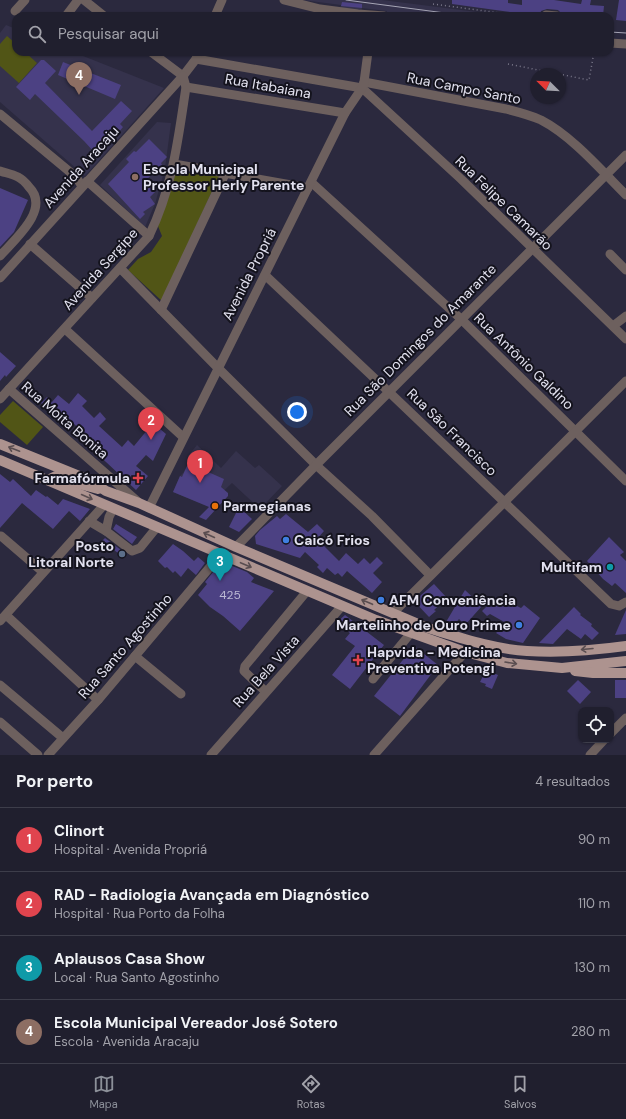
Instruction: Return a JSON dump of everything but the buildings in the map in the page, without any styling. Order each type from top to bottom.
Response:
[{"type":"main road","points":[[0,444],[89,480],[106,491]]},
{"type":"main road","points":[[0,455],[30,466],[42,460]]},
{"type":"main road","points":[[0,460],[410,634],[464,652],[507,663],[562,668],[593,673],[626,673]]},
{"type":"main road","points":[[48,480],[56,476],[60,476],[144,505],[236,547],[428,628],[456,637],[494,646],[527,651],[563,651],[626,646]]},
{"type":"main road","points":[[562,668],[626,661]]},
{"type":"street","points":[[15,12],[24,0]]},
{"type":"street","points":[[69,12],[78,0]]},
{"type":"street","points":[[84,0],[99,12]]},
{"type":"street","points":[[217,12],[222,0]]},
{"type":"street","points":[[285,0],[320,9],[343,12]]},
{"type":"street","points":[[614,43],[626,44]]},
{"type":"street","points":[[156,56],[183,76],[186,87]]},
{"type":"street","name":"Avenida Aracaju","points":[[0,278],[183,76],[197,56]]},
{"type":"street","name":"Rua Campo Santo","points":[[204,56],[524,114],[540,120],[567,138],[626,195]]},
{"type":"street","name":"Avenida Propriá","points":[[144,505],[183,437],[345,114],[363,85],[367,56]]},
{"type":"street","name":"Rua Felipe Camarão","points":[[363,85],[626,339]]},
{"type":"street","name":"Rua Itabaiana","points":[[186,87],[345,114]]},
{"type":"street","name":"Avenida Sergipe","points":[[0,399],[149,236],[162,207],[174,164],[186,87]]},
{"type":"street","points":[[0,114],[149,236]]},
{"type":"street","name":"Rua São Domingos do Amarante","points":[[236,547],[626,155]]},
{"type":"street","points":[[174,164],[310,185]]},
{"type":"street","points":[[0,171],[18,177],[26,184],[36,196],[37,204],[30,221],[0,256]]},
{"type":"street","points":[[161,310],[226,172]]},
{"type":"street","name":"Rua Antônio Galdino","points":[[310,185],[461,320],[626,481]]},
{"type":"street","points":[[30,244],[92,298]]},
{"type":"street","points":[[610,254],[626,270]]},
{"type":"street","points":[[120,268],[218,368],[316,465],[372,516],[430,575]]},
{"type":"street","name":"Rua São Francisco","points":[[265,275],[611,604],[615,606],[624,606]]},
{"type":"street","points":[[613,326],[626,316]]},
{"type":"street","points":[[65,329],[183,437]]},
{"type":"street","points":[[393,613],[575,430],[626,381]]},
{"type":"street","name":"Rua Moita Bonita","points":[[9,389],[144,505]]},
{"type":"street","points":[[98,700],[2,620],[89,521],[109,507]]},
{"type":"street","points":[[106,531],[109,507]]},
{"type":"street","points":[[89,521],[106,531],[132,551],[140,548],[157,527]]},
{"type":"street","points":[[1,536],[43,572]]},
{"type":"street","name":"Rua Santo Agostinho","points":[[48,755],[136,656],[221,554]]},
{"type":"street","points":[[266,692],[244,671],[245,666],[307,591]]},
{"type":"street","name":"Rua Bela Vista","points":[[211,755],[342,606]]},
{"type":"street","points":[[373,679],[410,634]]},
{"type":"street","points":[[374,755],[464,652]]},
{"type":"street","points":[[136,656],[182,694]]},
{"type":"street","points":[[0,685],[63,738]]},
{"type":"street","points":[[614,730],[626,718]]},
{"type":"street","points":[[0,722],[38,755]]},
{"type":"street","points":[[590,755],[601,743]]},
{"type":"path","points":[[433,4],[492,12]]},
{"type":"path","points":[[508,64],[589,80],[593,56]]},
{"type":"shaded area","points":[[303,0],[382,0],[477,12],[386,12],[362,8],[361,12],[354,12],[340,10],[341,5]]},
{"type":"shaded area","points":[[6,25],[12,27],[12,56],[83,56],[164,88],[85,176],[0,102],[0,33]]},
{"type":"shaded area","name":"Escola Municipal Professor Herly Parente","points":[[157,122],[171,123],[165,168],[155,204],[145,227],[100,185]]},
{"type":"shaded area","points":[[197,445],[221,468],[236,451],[255,468],[259,465],[282,486],[260,509],[232,483],[208,506],[173,492],[180,476],[190,464],[188,456]]},
{"type":"green space","points":[[7,36],[12,40],[12,56],[29,56],[37,63],[19,83],[0,66],[0,44]]},
{"type":"green space","points":[[176,172],[219,176],[162,301],[128,270],[138,259],[151,252],[162,236],[158,226]]},
{"type":"green space","points":[[13,401],[43,427],[27,445],[0,422],[0,415]]},
{"type":"tram line","points":[[346,0],[438,12]]},
{"type":"tram line","points":[[614,32],[626,33]]},
{"type":"place","name":"Escola Municipal Vereador José Sotero","points":[[79,95]]},
{"type":"place","name":"Escola Municipal Professor Herly Parente","points":[[135,177]]},
{"type":"place","name":"RAD - Radiologia Avançada em Diagnóstico","points":[[151,440]]},
{"type":"place","name":"Farmafórmula","points":[[138,478]]},
{"type":"place","name":"Clinort","points":[[200,483]]},
{"type":"place","name":"Parmegianas","points":[[215,506]]},
{"type":"place","name":"Caicó Frios","points":[[286,540]]},
{"type":"place","name":"Posto Litoral Norte","points":[[122,554]]},
{"type":"place","name":"Multifam","points":[[610,567]]},
{"type":"place","name":"Aplausos Casa Show","points":[[220,581]]},
{"type":"place","name":"AFM Conveniência","points":[[381,600]]},
{"type":"place","name":"Martelinho de Ouro Prime","points":[[519,625]]},
{"type":"place","name":"Hapvida - Medicina Preventiva Potengi","points":[[358,660]]}]
